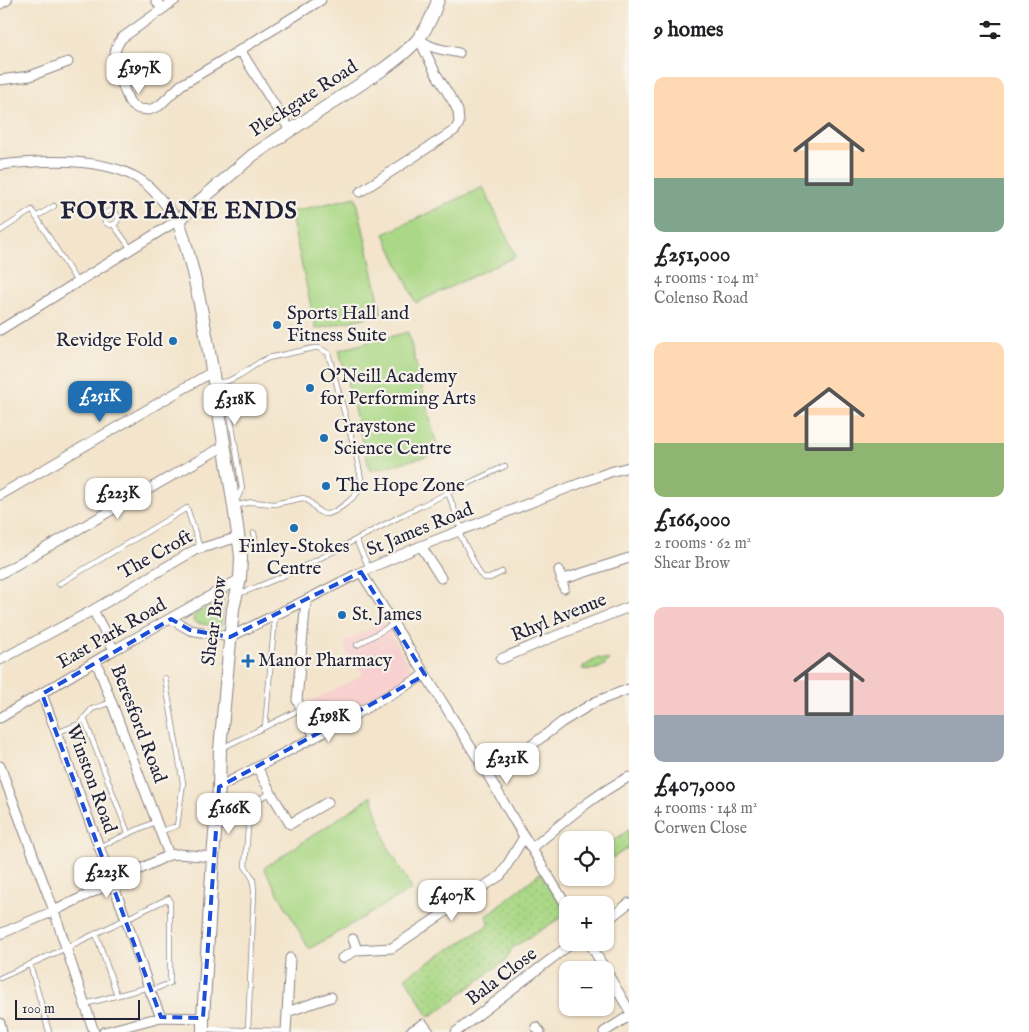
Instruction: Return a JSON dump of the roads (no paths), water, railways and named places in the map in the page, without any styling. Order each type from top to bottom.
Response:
[{"type":"main road","name":"Pleckgate Road","points":[[178,220],[254,155],[406,52],[420,38],[431,20],[438,0]]},
{"type":"main road","name":"Shear Brow","points":[[178,220],[192,267],[213,377],[242,568],[233,609],[220,749],[220,787],[213,857],[203,1026]]},
{"type":"street","points":[[0,4],[7,0]]},
{"type":"street","points":[[156,0],[162,8]]},
{"type":"street","points":[[175,0],[122,38],[117,46],[116,62],[128,101],[139,109],[149,110],[159,106],[181,85],[321,0]]},
{"type":"street","points":[[420,38],[434,47],[459,53]]},
{"type":"street","points":[[360,192],[455,130],[459,123],[455,105],[435,72],[420,38]]},
{"type":"street","points":[[240,50],[290,130]]},
{"type":"street","points":[[0,80],[30,76],[68,62]]},
{"type":"street","points":[[0,165],[20,162],[62,161],[109,166],[124,171],[142,182],[158,196],[178,220],[0,330]]},
{"type":"street","points":[[0,495],[213,377]]},
{"type":"street","points":[[0,574],[224,446]]},
{"type":"street","name":"St James Road","points":[[230,637],[365,570],[421,546],[565,489],[629,466]]},
{"type":"street","name":"The Croft","points":[[0,660],[93,610],[195,550],[239,543]]},
{"type":"street","points":[[421,546],[441,578]]},
{"type":"street","points":[[559,570],[563,584],[629,558]]},
{"type":"street","points":[[365,570],[394,624],[561,896]]},
{"type":"street","name":"East Park Road","points":[[0,718],[114,650],[240,579]]},
{"type":"street","points":[[306,600],[297,700],[314,737]]},
{"type":"street","name":"Rhyl Avenue","points":[[501,659],[629,607]]},
{"type":"street","points":[[93,610],[114,650]]},
{"type":"street","points":[[171,619],[190,630],[230,637]]},
{"type":"street","name":"Beresford Road","points":[[96,661],[169,855]]},
{"type":"street","points":[[220,787],[425,675]]},
{"type":"street","points":[[485,770],[528,748],[562,722],[595,702],[629,689]]},
{"type":"street","name":"Winston Road","points":[[42,694],[161,1017]]},
{"type":"street","points":[[0,766],[54,911],[94,1032]]},
{"type":"street","points":[[257,767],[290,824],[328,802]]},
{"type":"street","points":[[532,848],[593,800],[629,777]]},
{"type":"street","points":[[342,958],[357,950],[392,948],[501,875],[524,837]]},
{"type":"street","points":[[0,934],[54,911],[169,855],[213,857]]},
{"type":"street","points":[[614,915],[629,903]]},
{"type":"street","points":[[354,939],[357,950]]},
{"type":"street","name":"Bala Close","points":[[456,1032],[563,951]]},
{"type":"street","points":[[593,951],[629,1010]]},
{"type":"street","points":[[286,1032],[290,958]]},
{"type":"street","points":[[287,1012],[332,997]]},
{"type":"street","points":[[604,1032],[629,1016]]},
{"type":"street","points":[[104,1032],[161,1017],[203,1026]]},
{"type":"street","points":[[0,1023],[2,1032]]},
{"type":"street","points":[[410,1032],[423,1024],[428,1032]]},
{"type":"lane","points":[[36,216],[54,206]]},
{"type":"lane","points":[[0,231],[32,210],[77,282]]},
{"type":"lane","points":[[114,224],[131,249]]},
{"type":"lane","points":[[213,377],[228,380],[268,358],[314,348],[328,352],[350,427],[360,473],[360,491],[339,509],[328,514],[316,509],[307,499],[303,498],[274,504],[252,502],[234,506]]},
{"type":"lane","points":[[213,377],[226,388],[242,488],[234,506]]},
{"type":"lane","points":[[236,595],[262,586],[406,513],[505,466]]},
{"type":"lane","points":[[448,494],[461,531],[480,574],[484,578],[490,578],[502,572]]},
{"type":"lane","points":[[59,584],[188,508],[200,548]]},
{"type":"lane","points":[[239,543],[256,545],[254,534]]},
{"type":"lane","points":[[356,540],[365,570]]},
{"type":"lane","points":[[265,727],[275,615]]},
{"type":"lane","points":[[358,645],[394,624]]},
{"type":"lane","points":[[161,831],[177,826],[183,783],[165,678]]},
{"type":"lane","points":[[56,733],[80,724],[92,709],[112,702]]},
{"type":"lane","points":[[220,749],[301,709]]},
{"type":"lane","points":[[84,718],[128,833]]},
{"type":"lane","points":[[248,1030],[254,892],[253,879],[245,866],[250,803],[271,793]]},
{"type":"lane","points":[[99,847],[157,821]]},
{"type":"lane","points":[[0,978],[169,898],[170,983],[84,1004]]},
{"type":"lane","points":[[96,934],[117,995]]},
{"type":"lane","points":[[30,964],[49,1032]]},
{"type":"lane","points":[[203,1026],[286,1032]]},
{"type":"place","name":"Sports Hall and Fitness Suite","points":[[277,325]]},
{"type":"place","name":"Revidge Fold","points":[[173,341]]},
{"type":"place","name":"O'Neill Academy for Performing Arts","points":[[310,388]]},
{"type":"place","name":"Graystone Science Centre","points":[[324,438]]},
{"type":"place","name":"The Hope Zone","points":[[326,486]]},
{"type":"place","name":"Finley-Stokes Centre","points":[[294,528]]},
{"type":"place","name":"St. James","points":[[342,615]]},
{"type":"place","name":"Manor Pharmacy","points":[[248,661]]},
{"type":"district","name":"FOUR LANE ENDS","points":[[179,211]]}]
